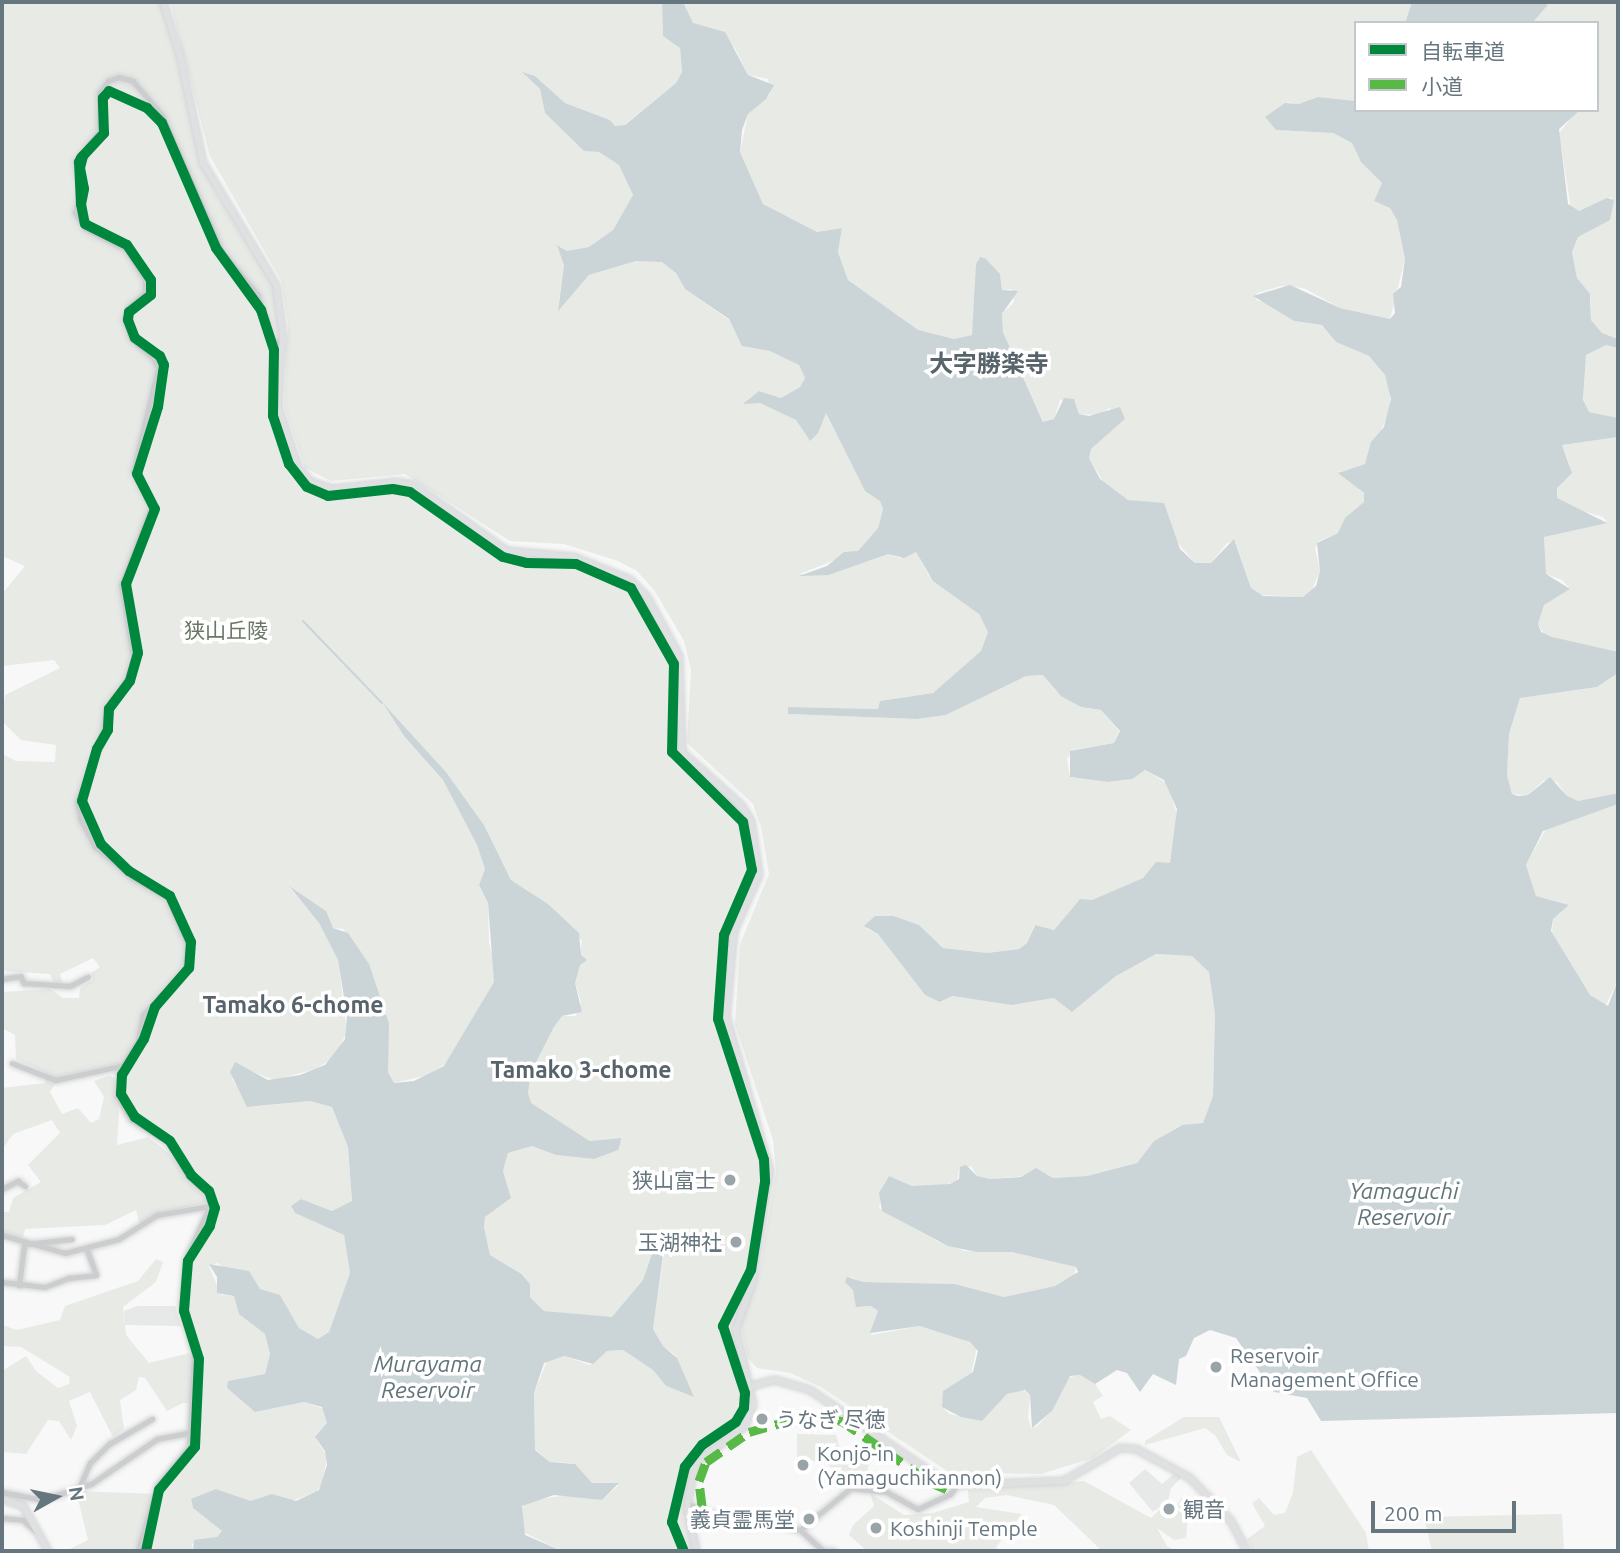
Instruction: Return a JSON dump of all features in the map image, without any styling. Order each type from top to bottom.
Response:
[{"type":"main road","points":[[163,2],[180,55],[204,163],[218,195],[271,274],[279,299],[282,346],[280,416],[298,467],[312,482],[341,490],[397,482],[414,485],[507,551],[573,557],[625,577],[642,589],[677,651],[681,670],[678,744],[692,764],[744,809],[758,860],[757,882],[734,930],[726,1016],[771,1171],[752,1283],[737,1318],[751,1386],[750,1418],[700,1457],[692,1474],[688,1504],[696,1551]]},
{"type":"main road","points":[[751,1386],[775,1380],[810,1390],[938,1477],[957,1485],[1064,1481],[1119,1448],[1132,1447],[1182,1471],[1231,1521],[1247,1551]]},
{"type":"main road","points":[[2,1499],[23,1506],[48,1551]]},
{"type":"street","points":[[138,1551],[157,1486],[188,1451],[194,1354],[181,1309],[185,1260],[211,1206],[206,1194],[189,1179],[167,1142],[131,1120],[118,1102],[121,1066],[138,1040],[145,1013],[185,968],[188,950],[167,898],[116,867],[95,847],[81,821],[77,802],[103,730],[106,707],[126,680],[133,657],[121,583],[150,510],[133,475],[158,369],[154,359],[131,339],[124,319],[129,307],[145,293],[145,280],[126,250],[85,229],[75,213],[80,187],[75,162],[99,131],[99,93],[108,81],[119,77],[132,81],[163,116],[222,251],[258,295],[271,338],[282,346]]},
{"type":"street","points":[[2,979],[21,976],[24,983],[71,986],[88,976]]},
{"type":"street","points":[[12,1063],[56,1080],[121,1066]]},
{"type":"street","points":[[2,1189],[18,1181],[25,1186]]},
{"type":"street","points":[[2,1236],[55,1253],[88,1250],[124,1237],[157,1215],[211,1206]]},
{"type":"street","points":[[25,1244],[72,1239]]},
{"type":"street","points":[[19,1286],[25,1244]]},
{"type":"street","points":[[2,1282],[45,1287],[69,1278],[96,1275],[88,1250]]},
{"type":"street","points":[[80,1486],[90,1463],[109,1444],[152,1419]]},
{"type":"street","points":[[2,1492],[41,1499],[93,1482],[157,1439],[188,1433]]},
{"type":"street","points":[[800,1530],[851,1488],[887,1492],[918,1509],[945,1498],[957,1485]]},
{"type":"street","points":[[688,1504],[745,1526],[776,1524],[800,1530],[825,1551],[835,1551]]},
{"type":"street","points":[[2,1518],[23,1520],[40,1535]]},
{"type":"shaded area","points":[[137,1306],[175,1306],[181,1326],[125,1325],[124,1311]]},
{"type":"shaded area","points":[[1145,1469],[1162,1484],[1177,1471],[1183,1476],[1171,1488],[1168,1501],[1153,1512],[1129,1483]]},
{"type":"green space","name":"狭山丘陵","points":[[2,2],[163,2],[203,163],[218,195],[271,274],[283,323],[278,406],[304,475],[324,488],[405,482],[501,548],[567,556],[625,577],[642,589],[677,651],[681,670],[678,744],[747,812],[759,875],[739,916],[726,1016],[770,1171],[752,1283],[737,1318],[753,1399],[745,1426],[700,1457],[687,1506],[696,1551],[562,1551],[523,1532],[521,1509],[528,1501],[574,1494],[602,1500],[619,1485],[592,1483],[571,1463],[550,1462],[535,1449],[534,1393],[547,1361],[564,1356],[590,1365],[607,1351],[623,1350],[653,1370],[666,1386],[694,1397],[675,1355],[663,1346],[653,1329],[664,1253],[649,1263],[643,1280],[612,1318],[544,1311],[530,1297],[530,1284],[523,1274],[490,1255],[484,1227],[485,1217],[511,1198],[503,1171],[508,1153],[532,1146],[556,1155],[594,1159],[620,1138],[591,1141],[530,1103],[528,1093],[531,1072],[554,1027],[562,1016],[576,1016],[581,1002],[575,983],[582,941],[548,904],[511,880],[484,825],[446,772],[382,702],[404,736],[443,780],[477,845],[485,869],[479,885],[488,903],[489,943],[495,965],[494,982],[448,1062],[428,1075],[394,1083],[388,1072],[388,1019],[367,961],[343,929],[333,928],[322,908],[289,887],[319,923],[338,960],[347,1032],[334,1057],[316,1069],[274,1080],[243,1068],[232,1079],[250,1107],[310,1101],[332,1107],[348,1147],[352,1202],[332,1211],[301,1199],[291,1206],[295,1213],[344,1235],[350,1273],[329,1332],[318,1339],[299,1328],[280,1295],[264,1291],[217,1263],[209,1266],[221,1295],[234,1296],[239,1313],[265,1334],[270,1354],[265,1374],[239,1379],[227,1388],[255,1412],[304,1402],[324,1409],[327,1423],[316,1439],[327,1456],[323,1481],[317,1491],[290,1502],[278,1496],[251,1501],[216,1489],[191,1500],[193,1508],[222,1531],[217,1537],[192,1544],[193,1551],[66,1551],[88,1540],[79,1503],[71,1491],[160,1494],[196,1452],[197,1404],[183,1403],[167,1411],[145,1378],[139,1377],[136,1390],[120,1400],[124,1429],[113,1437],[90,1392],[69,1401],[77,1426],[71,1440],[59,1421],[48,1420],[26,1454],[2,1452],[2,1371],[26,1356],[36,1371],[58,1388],[69,1384],[70,1377],[21,1347],[2,1346],[2,1325],[17,1330],[60,1320],[65,1306],[138,1281],[156,1259],[163,1262],[156,1282],[123,1307],[126,1335],[149,1363],[198,1351],[186,1311],[190,1260],[216,1209],[215,1192],[194,1173],[167,1133],[136,1114],[124,1094],[126,1075],[118,1064],[59,1078],[50,1092],[62,1114],[78,1108],[91,1123],[99,1119],[104,1097],[94,1081],[110,1075],[115,1079],[119,1114],[117,1145],[148,1137],[169,1153],[208,1202],[154,1215],[140,1225],[136,1210],[105,1225],[25,1229],[22,1241],[2,1234],[2,1212],[9,1212],[13,1198],[41,1182],[28,1165],[60,1133],[52,1120],[13,1134],[2,1150],[2,1088],[45,1083],[45,1072],[16,1059],[15,1035],[2,1028],[2,992],[50,989],[63,998],[79,998],[80,988],[93,980],[91,973],[100,967],[93,958],[60,974],[63,985],[54,984],[50,974],[2,971],[2,754],[16,761],[55,762],[56,745],[21,740],[2,721],[5,695],[60,668],[54,660],[2,666],[2,594],[25,566],[2,556]]},
{"type":"green space","points":[[170,2],[662,2],[663,35],[680,48],[682,72],[676,83],[624,125],[615,126],[610,120],[565,103],[535,76],[526,76],[540,89],[545,113],[584,151],[599,152],[619,165],[633,195],[613,230],[589,247],[567,251],[560,246],[564,264],[558,309],[589,275],[636,261],[662,261],[676,273],[685,289],[729,320],[743,346],[770,351],[799,364],[805,378],[800,387],[781,398],[759,391],[745,403],[760,403],[796,420],[809,440],[826,413],[863,487],[880,501],[883,509],[878,528],[858,551],[799,574],[829,575],[888,554],[900,558],[916,552],[929,576],[979,614],[988,632],[981,651],[933,693],[880,701],[878,709],[788,707],[788,714],[917,719],[946,715],[1026,676],[1044,675],[1057,692],[1081,707],[1101,710],[1119,731],[1114,743],[1073,750],[1067,759],[1070,777],[1108,782],[1127,780],[1145,770],[1168,784],[1177,815],[1170,863],[1154,865],[1143,878],[1092,900],[1078,901],[1054,930],[1034,925],[1027,943],[1019,949],[987,953],[943,948],[919,925],[866,928],[878,934],[925,995],[942,1002],[953,996],[981,997],[1012,1005],[1054,998],[1076,1009],[1116,976],[1156,954],[1192,956],[1209,971],[1215,1014],[1213,1096],[1203,1123],[1179,1126],[1154,1141],[1137,1163],[1087,1176],[1053,1178],[1047,1174],[990,1179],[977,1176],[971,1166],[959,1170],[957,1181],[938,1187],[912,1186],[889,1176],[884,1184],[879,1208],[937,1241],[965,1251],[1012,1252],[1076,1267],[1074,1276],[1055,1286],[1004,1297],[955,1284],[864,1282],[850,1277],[859,1307],[871,1306],[878,1311],[871,1335],[920,1326],[959,1336],[977,1347],[971,1374],[944,1392],[942,1407],[950,1414],[982,1421],[1007,1394],[1021,1389],[1030,1395],[1028,1418],[1031,1428],[1036,1427],[1050,1413],[1066,1378],[1080,1375],[1095,1384],[1103,1396],[1093,1402],[1101,1419],[1110,1416],[1131,1430],[1093,1458],[1041,1474],[950,1473],[821,1387],[790,1373],[757,1368],[748,1358],[740,1322],[760,1268],[776,1172],[773,1140],[735,1024],[740,944],[769,874],[761,827],[753,804],[687,743],[691,670],[684,641],[654,590],[637,571],[618,561],[564,544],[510,541],[405,474],[331,481],[305,468],[284,406],[288,325],[281,280],[210,156]]},
{"type":"green space","points":[[683,2],[1412,2],[1406,21],[1354,21],[1354,101],[1318,97],[1299,105],[1288,102],[1265,117],[1276,130],[1333,133],[1352,143],[1359,158],[1382,183],[1374,201],[1390,208],[1397,220],[1405,259],[1390,319],[1340,308],[1304,288],[1281,286],[1257,293],[1256,300],[1274,305],[1294,321],[1322,325],[1336,342],[1369,356],[1385,375],[1390,390],[1390,411],[1365,464],[1340,472],[1364,494],[1364,502],[1338,533],[1319,541],[1315,548],[1320,571],[1312,590],[1303,597],[1259,595],[1251,588],[1235,541],[1227,543],[1211,563],[1195,563],[1143,502],[1128,500],[1105,485],[1089,458],[1091,449],[1125,419],[1109,408],[1100,415],[1079,414],[1075,401],[1060,400],[1054,419],[1044,423],[1003,332],[1002,314],[1014,302],[1012,289],[1002,290],[1001,278],[984,257],[978,259],[972,335],[954,339],[918,331],[848,280],[838,252],[842,228],[817,232],[763,204],[740,152],[748,114],[770,94],[768,79],[748,75],[735,48],[693,23]]},
{"type":"green space","points":[[1542,2],[1618,2],[1618,339],[1602,333],[1591,320],[1591,298],[1577,278],[1572,252],[1578,237],[1610,219],[1612,197],[1579,211],[1571,209],[1559,133],[1576,112],[1599,112],[1599,21],[1534,21],[1548,5]]},
{"type":"green space","points":[[1606,345],[1618,348],[1618,418],[1589,412],[1583,404],[1586,355]]},
{"type":"green space","points":[[1618,437],[1618,652],[1610,653],[1544,635],[1538,624],[1544,605],[1570,589],[1562,580],[1546,574],[1544,537],[1607,522],[1603,517],[1566,506],[1556,498],[1556,491],[1570,465],[1562,445]]},
{"type":"green space","points":[[1618,673],[1618,793],[1578,801],[1566,795],[1557,782],[1544,780],[1528,795],[1512,794],[1507,775],[1509,734],[1520,698],[1597,687]]},
{"type":"green space","points":[[1618,804],[1618,980],[1605,1007],[1590,995],[1552,937],[1553,919],[1569,905],[1536,896],[1526,865],[1546,829]]},
{"type":"green space","points":[[1184,1417],[1219,1417],[1241,1462],[1227,1455],[1215,1435],[1205,1428],[1145,1445],[1145,1441]]},
{"type":"green space","points":[[797,1434],[836,1435],[842,1457],[869,1461],[866,1482],[853,1482],[825,1463],[797,1457]]},
{"type":"green space","points":[[1311,1450],[1366,1533],[1369,1551],[1253,1551],[1247,1539],[1265,1526],[1252,1503],[1259,1498],[1274,1515],[1285,1513],[1293,1493],[1297,1457]]},
{"type":"green space","points":[[1084,1481],[1151,1518],[1169,1500],[1176,1506],[1182,1498],[1189,1503],[1186,1538],[1174,1540],[1157,1528],[1167,1546],[1176,1551],[1102,1551],[1054,1505],[1007,1495],[985,1498],[976,1507],[1022,1514],[996,1547],[999,1551],[867,1551],[849,1535],[853,1525],[874,1506],[870,1493],[904,1515],[933,1513],[969,1502],[968,1490]]},
{"type":"green space","points":[[1562,1514],[1564,1551],[1432,1551],[1424,1517]]},
{"type":"water","name":"Yamaguchi Reservoir","points":[[662,2],[683,2],[693,23],[725,32],[748,75],[774,85],[766,99],[748,114],[742,130],[740,152],[763,204],[817,232],[842,228],[838,252],[848,280],[918,330],[954,339],[972,335],[976,264],[980,257],[985,258],[1000,274],[1002,290],[1018,291],[1002,314],[1003,332],[1043,422],[1054,419],[1064,398],[1074,399],[1079,414],[1089,416],[1120,407],[1125,419],[1091,449],[1089,458],[1100,479],[1128,500],[1164,503],[1180,549],[1195,563],[1211,563],[1234,539],[1251,588],[1263,596],[1303,597],[1316,586],[1320,571],[1317,543],[1338,533],[1345,518],[1364,502],[1364,493],[1338,473],[1365,464],[1371,442],[1384,427],[1391,399],[1385,375],[1369,356],[1336,342],[1322,325],[1294,321],[1253,296],[1290,285],[1340,308],[1390,319],[1395,313],[1393,294],[1401,287],[1405,259],[1397,220],[1390,208],[1374,201],[1382,183],[1361,162],[1352,143],[1333,133],[1276,130],[1265,117],[1285,103],[1299,104],[1318,97],[1354,101],[1354,112],[1578,112],[1559,129],[1568,204],[1579,211],[1607,198],[1614,200],[1610,220],[1578,237],[1572,252],[1577,278],[1590,294],[1591,320],[1602,333],[1618,339],[1618,348],[1606,345],[1586,355],[1583,400],[1589,412],[1618,418],[1618,437],[1562,445],[1572,473],[1557,488],[1557,498],[1607,523],[1544,537],[1546,574],[1570,589],[1544,605],[1538,624],[1541,632],[1552,637],[1618,652],[1618,673],[1597,687],[1520,698],[1509,734],[1507,775],[1512,794],[1518,796],[1528,795],[1550,777],[1566,795],[1578,801],[1618,793],[1618,804],[1543,831],[1526,865],[1536,896],[1569,905],[1553,919],[1551,931],[1590,995],[1608,1006],[1618,980],[1618,1413],[1321,1421],[1307,1398],[1274,1392],[1236,1338],[1210,1330],[1194,1338],[1186,1356],[1179,1359],[1176,1385],[1153,1374],[1140,1392],[1127,1373],[1117,1370],[1095,1384],[1080,1375],[1070,1376],[1052,1411],[1032,1428],[1030,1395],[1025,1390],[1007,1394],[982,1421],[961,1417],[942,1407],[943,1391],[973,1372],[978,1351],[970,1342],[920,1326],[870,1333],[878,1311],[871,1306],[856,1307],[853,1290],[845,1282],[847,1277],[864,1282],[955,1284],[1004,1297],[1055,1286],[1078,1272],[1076,1267],[1012,1252],[977,1252],[948,1246],[882,1211],[879,1193],[889,1176],[912,1186],[950,1184],[959,1179],[960,1167],[966,1165],[977,1176],[990,1179],[1021,1177],[1036,1168],[1053,1178],[1087,1176],[1137,1163],[1154,1141],[1182,1125],[1203,1123],[1213,1096],[1215,1014],[1209,972],[1192,956],[1156,954],[1116,976],[1072,1012],[1054,998],[1012,1005],[953,996],[940,1002],[925,995],[878,934],[864,926],[875,916],[893,916],[919,925],[943,948],[987,953],[1019,949],[1027,943],[1035,925],[1054,930],[1080,899],[1092,900],[1143,878],[1156,862],[1170,863],[1177,809],[1164,780],[1145,770],[1132,779],[1108,782],[1070,777],[1070,751],[1114,743],[1120,731],[1101,710],[1081,707],[1061,696],[1043,675],[1026,676],[946,715],[917,719],[788,714],[788,707],[878,709],[880,701],[933,693],[981,651],[988,632],[979,614],[933,581],[916,552],[904,558],[888,554],[829,575],[799,576],[827,566],[844,552],[858,551],[878,528],[883,509],[880,501],[865,491],[826,413],[818,433],[810,441],[796,420],[760,403],[743,404],[759,391],[781,398],[800,387],[805,378],[799,365],[770,351],[742,346],[729,319],[685,289],[676,273],[662,262],[636,261],[589,275],[558,311],[564,265],[557,245],[567,251],[589,247],[613,230],[633,195],[619,165],[599,152],[584,151],[545,113],[540,89],[522,72],[535,76],[565,103],[610,120],[615,126],[625,125],[676,83],[682,72],[680,48],[663,36]]},
{"type":"water","points":[[1412,2],[1542,2],[1548,5],[1534,21],[1406,21]]},
{"type":"water","name":"Murayama Reservoir","points":[[382,702],[446,772],[484,825],[511,880],[548,904],[579,933],[581,955],[587,960],[580,965],[575,983],[582,1012],[562,1016],[554,1027],[531,1072],[528,1093],[531,1103],[590,1141],[621,1138],[620,1144],[618,1150],[594,1159],[556,1155],[532,1146],[508,1153],[503,1171],[511,1198],[485,1217],[484,1227],[490,1255],[522,1274],[530,1284],[530,1297],[544,1311],[612,1317],[643,1280],[652,1254],[664,1248],[653,1329],[663,1346],[677,1358],[694,1397],[666,1386],[653,1370],[623,1350],[607,1351],[593,1364],[564,1356],[544,1363],[534,1393],[535,1450],[550,1462],[575,1464],[592,1483],[619,1483],[602,1500],[554,1495],[522,1506],[525,1535],[562,1551],[193,1551],[194,1540],[217,1537],[222,1531],[193,1508],[191,1499],[216,1489],[251,1501],[272,1494],[296,1501],[319,1490],[327,1465],[325,1451],[315,1437],[327,1423],[322,1407],[304,1402],[255,1412],[227,1388],[228,1381],[265,1374],[270,1354],[265,1334],[239,1314],[234,1296],[217,1293],[217,1277],[209,1264],[249,1271],[260,1289],[280,1295],[299,1328],[318,1339],[329,1332],[350,1273],[344,1235],[295,1213],[291,1206],[301,1199],[332,1211],[352,1201],[348,1147],[332,1107],[310,1101],[247,1107],[230,1072],[235,1062],[268,1080],[300,1075],[325,1065],[345,1039],[347,1016],[338,960],[319,923],[289,886],[326,911],[333,928],[348,933],[369,964],[389,1023],[388,1072],[394,1083],[414,1081],[444,1066],[494,982],[488,903],[479,885],[485,869],[477,845],[443,780],[404,736]]},
{"type":"waterway","points":[[303,621],[382,703]]},
{"type":"marked path","points":[[702,1506],[699,1481],[706,1462],[749,1432],[808,1415],[842,1421],[930,1482],[954,1492]]},
{"type":"cycle path","points":[[83,156],[80,168],[84,189],[81,204],[79,162],[81,158],[104,133],[103,98],[109,91],[147,108],[162,123],[216,248],[261,310],[274,350],[273,416],[289,464],[307,487],[328,496],[393,489],[410,492],[503,557],[527,563],[576,564],[631,588],[674,664],[672,752],[743,822],[752,870],[724,935],[718,1019],[764,1160],[765,1182],[751,1270],[723,1326],[745,1393],[744,1408],[736,1422],[702,1445],[685,1467],[672,1522],[684,1551]]},
{"type":"cycle path","points":[[81,204],[85,224],[127,245],[151,280],[151,295],[129,312],[128,320],[135,338],[160,356],[164,365],[158,407],[137,474],[155,509],[126,584],[138,653],[130,681],[109,709],[108,730],[97,749],[82,801],[101,844],[129,871],[170,896],[191,942],[189,968],[155,1007],[144,1039],[122,1075],[121,1094],[135,1117],[170,1141],[191,1175],[209,1191],[215,1208],[210,1226],[188,1261],[184,1311],[199,1359],[195,1447],[159,1490],[146,1551]]},
{"type":"place","name":"狭山富士","points":[[730,1180]]},
{"type":"place","name":"玉湖神社","points":[[736,1242]]},
{"type":"place","name":"Reservoir Management Office","points":[[1216,1367]]},
{"type":"place","name":"うなぎ 尽徳","points":[[762,1419]]},
{"type":"place","name":"Konjō-in (Yamaguchikannon)","points":[[803,1465]]},
{"type":"place","name":"観音","points":[[1169,1509]]},
{"type":"place","name":"義貞霊馬堂","points":[[809,1519]]},
{"type":"place","name":"Koshinji Temple","points":[[876,1528]]},
{"type":"district","name":"大字勝楽寺","points":[[989,364]]},
{"type":"district","name":"Tamako 6-chome","points":[[293,1005]]},
{"type":"district","name":"Tamako 3-chome","points":[[581,1070]]}]
